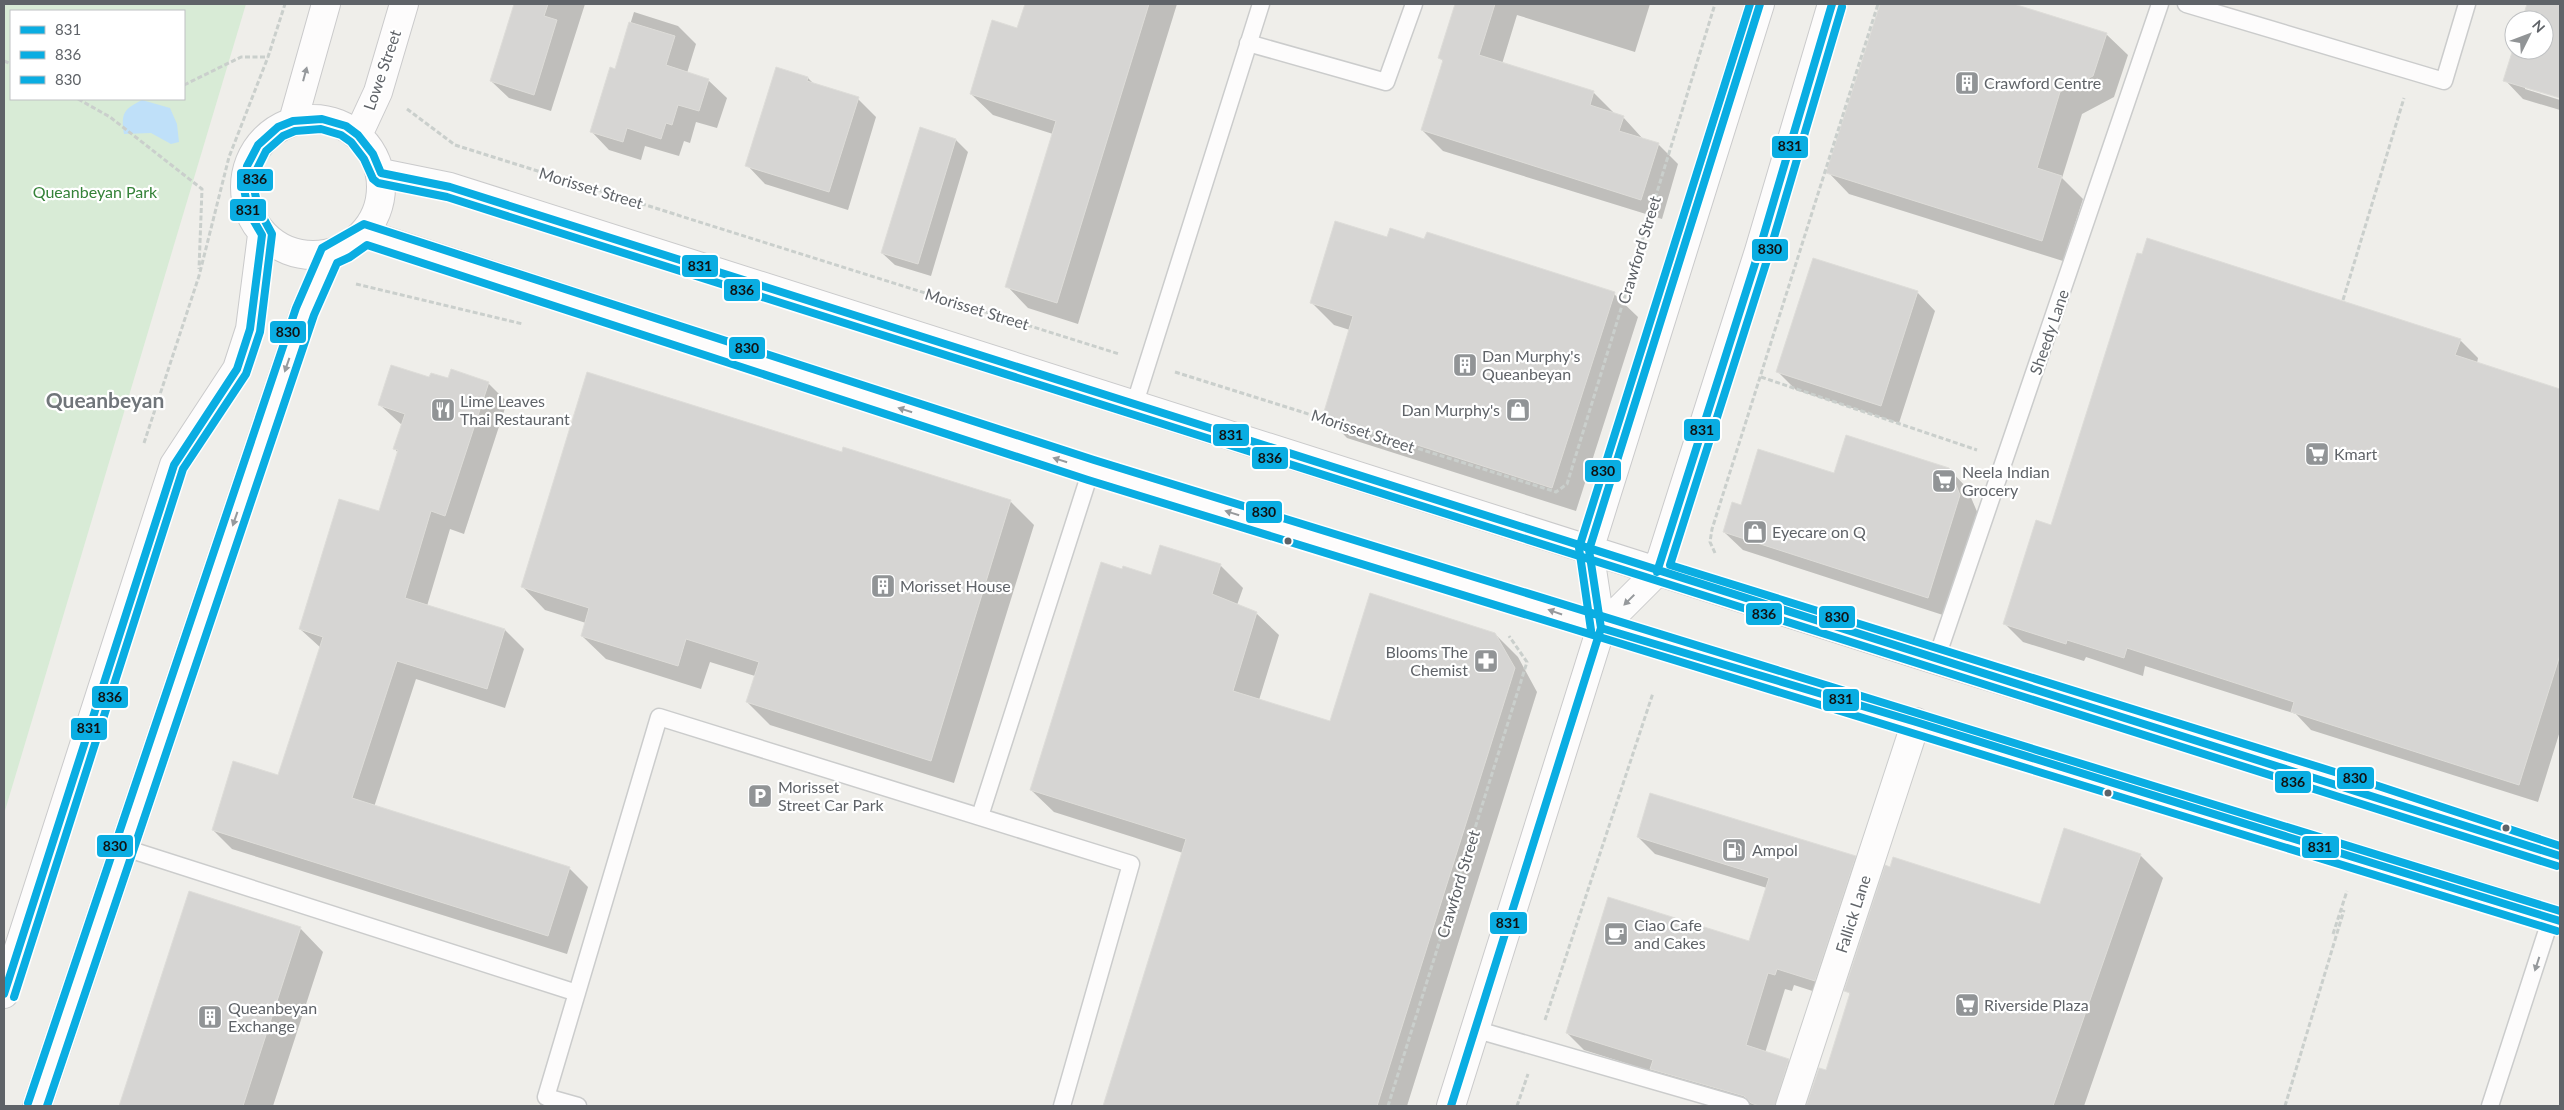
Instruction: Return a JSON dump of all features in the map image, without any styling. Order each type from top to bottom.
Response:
[{"type":"street","points":[[293,121],[326,4]]},
{"type":"street","name":"Lowe Street","points":[[358,135],[378,92],[404,4]]},
{"type":"street","points":[[1451,1106],[1601,628],[1589,550],[1760,4]]},
{"type":"street","points":[[1601,628],[1657,572],[1760,251],[1832,4]]},
{"type":"street","points":[[322,119],[346,126],[358,135],[373,154],[381,173],[380,206],[365,234],[345,249],[330,255],[306,256],[292,253],[262,235],[248,211],[244,188],[247,166],[258,145],[278,128],[293,121],[322,119]]},
{"type":"street","points":[[381,173],[450,187],[1657,572],[2341,785],[2560,856]]},
{"type":"street","points":[[365,234],[1091,470],[1521,600],[1601,628],[1916,722],[2556,919]]},
{"type":"street","points":[[4,994],[174,465],[236,369],[250,329],[262,235]]},
{"type":"street","points":[[36,1106],[125,848],[302,320],[330,255]]},
{"type":"street","name":"Fallick Lane","points":[[1790,1106],[1916,722]]},
{"type":"lane","points":[[1134,406],[1261,4]]},
{"type":"lane","points":[[1248,43],[1386,82],[1414,4]]},
{"type":"lane","name":"Sheedy Lane","points":[[1936,660],[2160,4]]},
{"type":"lane","points":[[2186,4],[2444,81],[2467,4]]},
{"type":"lane","points":[[980,816],[1091,470]]},
{"type":"lane","points":[[578,1106],[546,1097],[659,717],[1131,864],[1062,1106]]},
{"type":"lane","points":[[125,848],[577,993]]},
{"type":"lane","points":[[2490,1106],[2556,919]]},
{"type":"lane","points":[[1474,1029],[1740,1106]]},
{"type":"path","points":[[80,100],[110,117],[202,189],[199,276],[229,157],[268,57],[285,4]]},
{"type":"path","name":"Crawford Street","points":[[1556,492],[1567,484],[1715,4]]},
{"type":"path","points":[[1713,562],[1715,552],[1710,542],[1712,530],[1878,4]]},
{"type":"path","points":[[185,85],[241,57],[268,57]]},
{"type":"path","points":[[2343,300],[2412,72]]},
{"type":"path","name":"Morisset Street","points":[[407,109],[455,145],[1556,492]]},
{"type":"path","points":[[1761,377],[2006,459]]},
{"type":"path","name":"Crawford Street","points":[[1388,1106],[1527,662],[1511,636]]},
{"type":"path","points":[[1517,1106],[1653,693]]},
{"type":"path","points":[[2333,934],[2349,886]]},
{"type":"path","points":[[2286,1106],[2344,910]]},
{"type":"green space","name":"Queanbeyan Park","points":[[4,4],[246,4],[4,814]]},
{"type":"water","points":[[142,100],[170,108],[177,124],[179,142],[171,144],[151,133],[124,134],[123,117],[125,113]]},
{"type":"building","points":[[514,4],[548,4],[544,16],[557,20],[534,95],[490,81]]},
{"type":"building","points":[[1025,4],[1149,4],[1057,303],[1005,287],[1056,121],[970,94],[992,20],[1017,28]]},
{"type":"building","points":[[1455,4],[1495,4],[1479,55],[1594,91],[1590,105],[1624,116],[1619,131],[1659,143],[1641,200],[1421,130],[1443,60],[1438,58]]},
{"type":"building","name":"Crawford Centre","points":[[1880,4],[2014,4],[2107,33],[2093,76],[2060,92],[2037,168],[2062,176],[2042,241],[1826,173]]},
{"type":"building","points":[[2527,4],[2560,4],[2560,98],[2503,81],[2510,60],[2554,60],[2554,10],[2525,10]]},
{"type":"building","points":[[629,22],[675,36],[666,65],[709,79],[699,111],[678,105],[672,125],[666,123],[661,139],[627,128],[623,142],[590,132],[610,67],[615,69]]},
{"type":"building","points":[[776,67],[808,77],[807,81],[859,97],[829,192],[745,166]]},
{"type":"building","points":[[920,127],[956,139],[918,264],[881,253]]},
{"type":"building","name":"Dan Murphy's Queanbeyan","points":[[1335,221],[1387,237],[1390,228],[1424,239],[1427,232],[1615,292],[1552,488],[1323,415],[1353,316],[1310,303]]},
{"type":"building","name":"Kmart","points":[[2147,238],[2461,339],[2455,355],[2560,389],[2560,655],[2519,785],[2291,712],[2294,702],[2127,648],[2124,658],[2067,640],[2066,644],[2003,624],[2036,520],[2051,525],[2137,253],[2142,254]]},
{"type":"building","points":[[1813,258],[1918,291],[1881,406],[1776,372]]},
{"type":"building","points":[[391,365],[429,377],[431,373],[448,378],[451,369],[489,382],[445,516],[431,511],[405,598],[505,629],[487,689],[397,661],[352,798],[570,867],[548,936],[212,830],[233,761],[278,775],[323,637],[299,629],[339,499],[379,511],[398,450],[393,449],[405,414],[378,405]]},
{"type":"building","points":[[587,372],[842,452],[843,447],[1011,500],[931,761],[746,702],[759,662],[686,639],[678,666],[581,636],[589,608],[521,587]]},
{"type":"building","points":[[1846,435],[1949,468],[1960,495],[1928,598],[1723,532],[1732,502],[1741,505],[1758,449],[1834,473]]},
{"type":"building","points":[[1160,545],[1221,564],[1212,594],[1257,612],[1233,691],[1330,721],[1370,593],[1495,633],[1515,668],[1377,1106],[1103,1106],[1186,839],[1030,790],[1101,562],[1122,569],[1123,566],[1151,575]]},
{"type":"building","points":[[1650,793],[1856,856],[1815,981],[1777,969],[1775,975],[1768,973],[1746,1045],[1789,1059],[1775,1106],[1759,1106],[1751,1103],[1744,1096],[1650,1069],[1653,1060],[1566,1033],[1608,897],[1749,941],[1769,878],[1637,837]]},
{"type":"building","name":"Riverside Plaza","points":[[2064,828],[2141,854],[2053,1106],[1806,1106],[1819,1068],[1826,1070],[1850,993],[1844,991],[1885,865],[1890,867],[1893,857],[2040,904]]},
{"type":"building","name":"Queanbeyan Exchange","points":[[189,891],[301,927],[243,1106],[119,1106]]},
{"type":"transit line","name":"830","points":[[1591,630],[1579,548],[1750,4]]},
{"type":"transit line","name":"831","points":[[1451,1106],[1601,628],[1589,550],[1760,4]]},
{"type":"transit line","name":"831","points":[[1657,572],[1759,251],[1832,4]]},
{"type":"transit line","name":"830","points":[[1842,7],[1769,254],[1670,565],[2354,778],[2560,846]]},
{"type":"transit line","name":"831","points":[[4,994],[174,465],[237,369],[250,329],[262,235],[248,211],[244,188],[247,166],[258,145],[278,127],[293,121],[322,119],[346,126],[358,135],[373,154],[381,173],[450,187],[2560,856]]},
{"type":"transit line","name":"836","points":[[14,997],[183,469],[246,374],[260,332],[272,234],[258,208],[254,188],[257,169],[266,151],[283,136],[295,131],[321,129],[341,135],[351,142],[364,159],[373,179],[378,183],[447,197],[2557,866]]},
{"type":"transit line","name":"830","points":[[28,1103],[296,308],[322,248],[364,224],[1094,460],[2560,911]]},
{"type":"transit line","name":"836","points":[[47,1106],[314,315],[337,263],[350,257],[367,245],[1088,480],[2557,931]]},
{"type":"transit line","name":"831","points":[[1601,628],[1916,722],[2560,921]]},
{"type":"place","name":"Crawford Centre","points":[[1967,83]]},
{"type":"place","name":"Dan Murphy's Queanbeyan","points":[[1465,365]]},
{"type":"place","name":"Lime Leaves Thai Restaurant","points":[[443,410]]},
{"type":"place","name":"Dan Murphy's","points":[[1518,410]]},
{"type":"place","name":"Kmart","points":[[2317,454]]},
{"type":"place","name":"Neela Indian Grocery","points":[[1944,481]]},
{"type":"place","name":"Eyecare on Q","points":[[1755,532]]},
{"type":"place","name":"Morisset House","points":[[883,586]]},
{"type":"place","name":"Blooms The Chemist","points":[[1486,661]]},
{"type":"place","name":"Morisset Street Car Park","points":[[760,796]]},
{"type":"place","name":"Ampol","points":[[1734,850]]},
{"type":"place","name":"Ciao Cafe and Cakes","points":[[1616,934]]},
{"type":"place","name":"Riverside Plaza","points":[[1967,1005]]},
{"type":"place","name":"Queanbeyan Exchange","points":[[210,1017]]},
{"type":"district","name":"Queanbeyan","points":[[105,401]]}]
